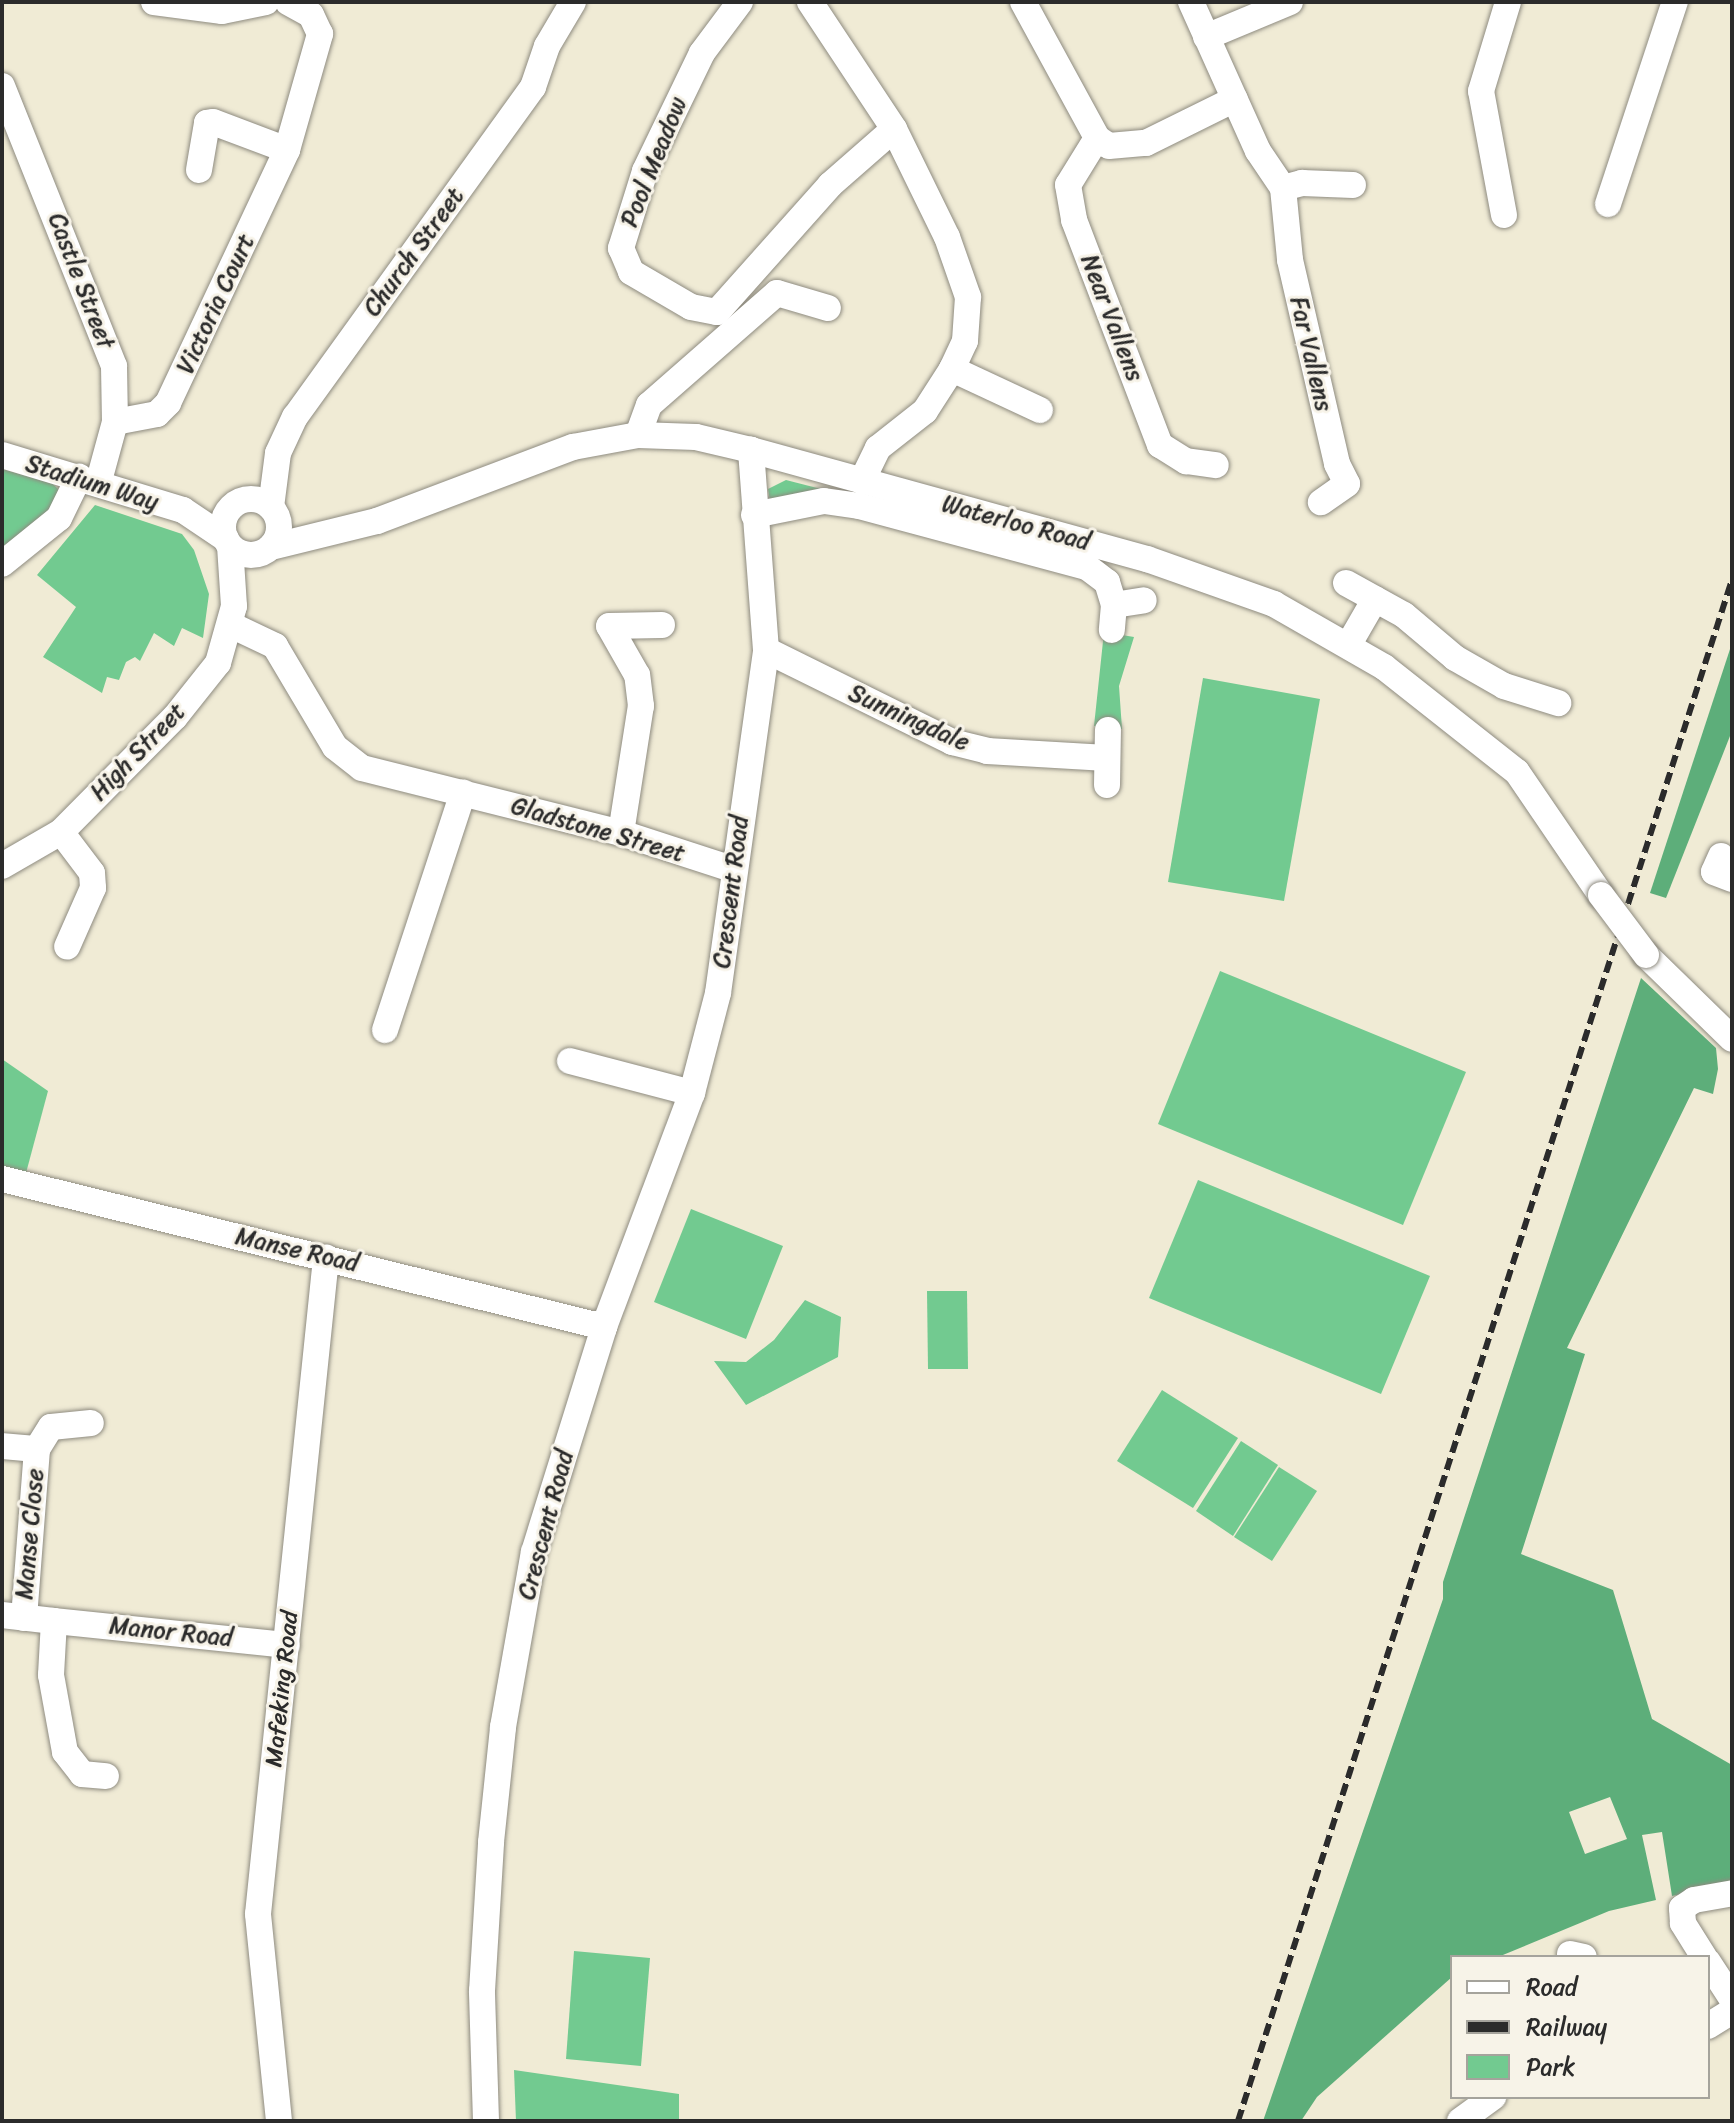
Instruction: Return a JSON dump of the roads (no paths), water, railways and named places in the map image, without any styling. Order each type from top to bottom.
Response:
[{"type":"street","points":[[154,2],[222,11],[266,2]]},
{"type":"street","name":"Victoria Court","points":[[115,422],[157,414],[168,403],[287,150],[320,34],[311,15],[288,2]]},
{"type":"street","name":"Church Street","points":[[273,509],[278,453],[295,417],[533,87],[547,46],[573,2]]},
{"type":"street","name":"Pool Meadow","points":[[740,2],[702,53],[645,171],[621,248],[631,272],[691,307],[717,312],[830,185],[894,129]]},
{"type":"street","points":[[810,2],[894,129],[947,237],[968,297],[965,341],[952,369],[925,411],[878,448],[862,481]]},
{"type":"street","points":[[1023,2],[1097,138],[1109,146],[1146,143],[1235,99]]},
{"type":"street","name":"Far Vallens","points":[[1191,2],[1258,151],[1283,188],[1290,260],[1337,464],[1347,484],[1321,502]]},
{"type":"street","points":[[1206,37],[1290,2]]},
{"type":"street","points":[[1504,215],[1481,91],[1508,2]]},
{"type":"street","points":[[1608,204],[1675,2]]},
{"type":"street","name":"Castle Street","points":[[2,86],[114,366],[115,422],[89,480],[59,518],[2,564]]},
{"type":"street","points":[[199,170],[207,123],[213,122],[287,150]]},
{"type":"street","name":"Near Vallens","points":[[1097,138],[1077,164],[1068,203],[1160,445],[1175,469],[1216,465]]},
{"type":"street","points":[[1283,188],[1302,183],[1353,185]]},
{"type":"street","points":[[638,435],[649,405],[777,293],[828,308]]},
{"type":"street","points":[[952,369],[1040,410]]},
{"type":"street","name":"Waterloo Road","points":[[269,549],[377,521],[573,447],[638,435],[696,437],[862,481],[1242,590],[1349,644],[1517,772],[1646,955],[1732,1039]]},
{"type":"street","name":"Crescent Road","points":[[486,2121],[482,1991],[502,1733],[534,1552],[601,1323],[692,1093],[718,993],[732,869],[766,650],[751,450]]},
{"type":"street","name":"Stadium Way","points":[[2,455],[183,510],[228,543]]},
{"type":"street","points":[[273,509],[278,536],[269,549],[247,555],[228,543],[222,528],[231,506],[251,498],[328,532]]},
{"type":"street","points":[[754,515],[824,501],[973,534],[1087,567],[1107,582],[1113,618],[1144,600]]},
{"type":"street","name":"Stadium Way","points":[[183,510],[231,506]]},
{"type":"street","name":"High Street","points":[[228,543],[232,616]]},
{"type":"street","name":"High Street","points":[[2,866],[61,832],[175,717],[218,663],[232,616],[269,549]]},
{"type":"street","points":[[1346,583],[1375,599],[1455,658],[1541,707]]},
{"type":"street","points":[[1349,644],[1375,599]]},
{"type":"street","name":"Gladstone Street","points":[[232,616],[275,646],[335,747],[362,768],[621,833],[732,869]]},
{"type":"street","points":[[621,833],[641,706],[637,675],[609,626],[662,625]]},
{"type":"street","name":"Sunningdale","points":[[766,650],[952,742],[987,751],[1107,758]]},
{"type":"street","points":[[1107,785],[1108,730]]},
{"type":"street","points":[[385,1030],[463,793]]},
{"type":"street","points":[[61,832],[92,873],[93,888],[67,947]]},
{"type":"street","points":[[570,1061],[692,1093]]},
{"type":"street","name":"Manse Road","points":[[2,1179],[601,1323]]},
{"type":"street","name":"Mafeking Road","points":[[279,2121],[258,1914],[326,1258]]},
{"type":"street","name":"Manse Close","points":[[13,1616],[37,1449],[51,1427],[91,1423]]},
{"type":"street","name":"Manse Close","points":[[2,1446],[37,1449]]},
{"type":"street","name":"Manor Road","points":[[13,1616],[287,1645]]},
{"type":"street","points":[[54,1621],[51,1675],[65,1752],[82,1774],[106,1776]]},
{"type":"street","points":[[1703,1955],[1683,1923],[1682,1908],[1694,1900],[1732,1893]]},
{"type":"street","points":[[1710,1965],[1732,1999]]},
{"type":"street","points":[[1710,2025],[1732,2011]]},
{"type":"street","points":[[1460,2121],[1490,2099]]},
{"type":"railway","points":[[1238,2121],[1732,580]]}]
